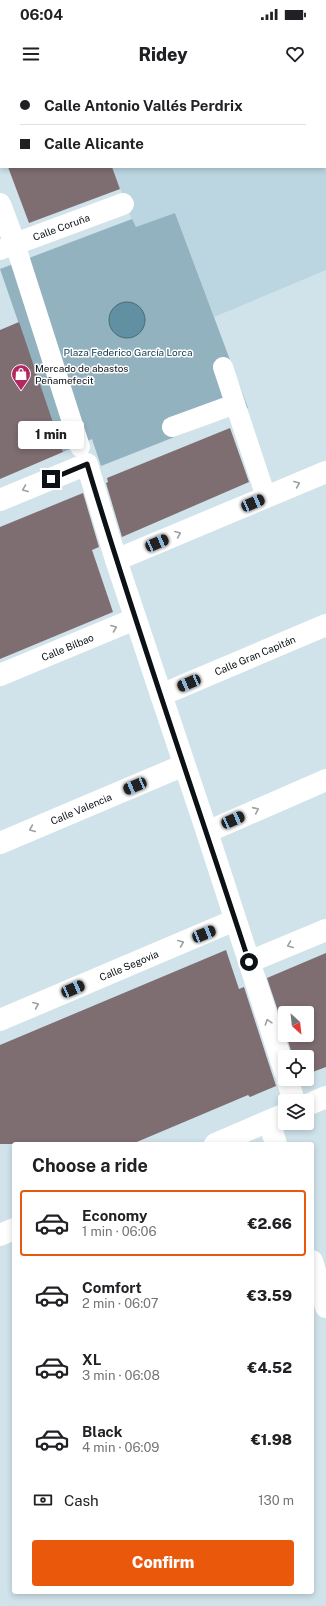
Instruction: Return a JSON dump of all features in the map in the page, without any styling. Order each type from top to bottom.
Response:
[{"type":"street","points":[[0,204],[7,247],[84,455],[135,619],[207,832],[278,1051]]},
{"type":"street","name":"Calle Coruña","points":[[7,247],[123,204]]},
{"type":"street","points":[[223,367],[266,497]]},
{"type":"street","points":[[172,427],[235,404]]},
{"type":"street","points":[[0,500],[84,455]]},
{"type":"street","points":[[116,560],[326,472]]},
{"type":"street","name":"Calle Bilbao","points":[[0,675],[135,619]]},
{"type":"street","name":"Calle Gran Capitán","points":[[161,695],[326,625]]},
{"type":"street","name":"Calle Valencia","points":[[0,843],[184,766]]},
{"type":"street","points":[[207,832],[326,780]]},
{"type":"street","name":"Calle Segovia","points":[[0,1020],[235,920]]},
{"type":"street","points":[[249,962],[326,930]]},
{"type":"street","points":[[314,1102],[326,1097]]},
{"type":"street","points":[[220,1142],[277,1118],[276,1142]]},
{"type":"street","points":[[0,1235],[12,1230]]},
{"type":"street","points":[[314,1268],[326,1307]]},
{"type":"shaded area","points":[[112,168],[326,168],[326,270],[214,317],[175,213],[135,228]]},
{"type":"shaded area","points":[[127,302],[140,307],[145,320],[140,333],[127,338],[114,333],[109,320],[114,307]]},
{"type":"green space","name":"Plaza Federico García Lorca","points":[[175,213],[248,408],[101,466],[92,439],[63,452],[0,269],[132,219],[136,227]]},
{"type":"building","points":[[8,168],[112,168],[120,189],[29,223]]},
{"type":"building","name":"Mercado de abastos Peñamefecit","points":[[19,322],[63,452],[0,479],[0,330]]},
{"type":"building","points":[[230,428],[249,482],[122,537],[106,483],[108,482],[107,478]]},
{"type":"building","points":[[83,493],[99,547],[92,550],[113,612],[0,659],[0,527]]},
{"type":"building","points":[[226,950],[239,989],[244,987],[276,1086],[250,1097],[248,1095],[137,1142],[12,1142],[12,1144],[0,1144],[0,1045]]},
{"type":"building","points":[[326,953],[326,1067],[314,1071],[314,1050],[291,1050],[288,1042],[314,1042],[314,1006],[278,1006],[278,1011],[267,978]]},
{"type":"place","name":"Mercado de abastos Peñamefecit","points":[[21,391]]},
{"type":"route","points":[[51,479],[87,464],[135,619],[249,962]]}]
